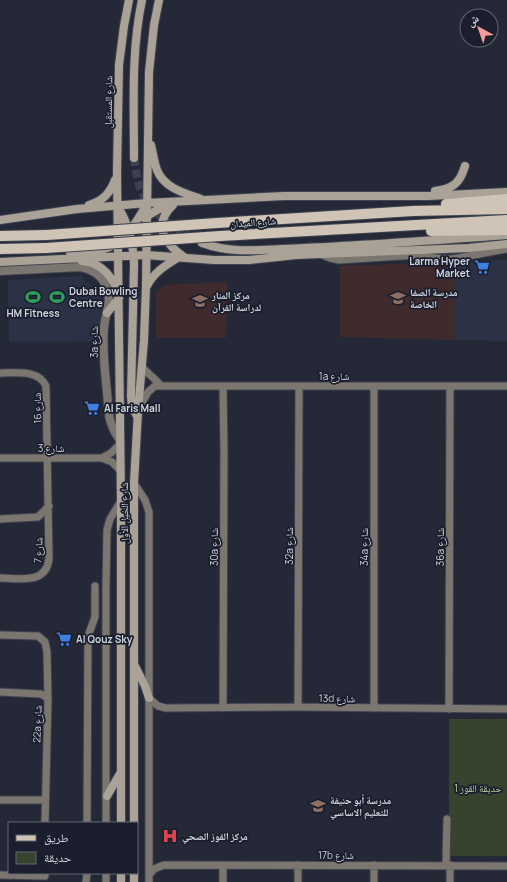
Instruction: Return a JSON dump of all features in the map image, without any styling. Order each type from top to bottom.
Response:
[{"type":"main road","name":"شارع المستقبل","points":[[120,205],[117,173],[119,65],[129,0]]},
{"type":"main road","points":[[134,158],[134,62],[136,35],[142,0]]},
{"type":"main road","points":[[118,256],[124,242],[147,203],[150,56],[159,0]]},
{"type":"main road","points":[[148,132],[157,169],[166,183],[177,190],[205,200]]},
{"type":"main road","points":[[428,196],[433,192],[454,185],[462,175],[465,166]]},
{"type":"main road","points":[[77,209],[103,199],[111,189],[117,173]]},
{"type":"main road","points":[[0,220],[77,209],[177,201],[284,196],[428,196],[507,192]]},
{"type":"main road","points":[[413,211],[423,207],[507,199]]},
{"type":"main road","points":[[57,259],[66,254],[112,247],[147,215],[177,201]]},
{"type":"main road","points":[[177,201],[166,214],[163,231],[166,241],[182,257]]},
{"type":"main road","name":"شارع الخيل الأول","points":[[134,822],[134,483],[146,286],[147,203]]},
{"type":"main road","points":[[120,205],[131,230],[146,255]]},
{"type":"main road","name":"شارع الخيل الأول","points":[[120,205],[118,295],[121,501],[121,822]]},
{"type":"main road","name":"شارع الميدان","points":[[0,236],[47,235],[413,211],[507,209]]},
{"type":"main road","name":"شارع الميدان","points":[[0,249],[46,248],[220,236],[507,220]]},
{"type":"main road","points":[[384,227],[388,230],[394,231],[507,230]]},
{"type":"main road","points":[[131,230],[134,255],[131,396],[132,407],[138,414]]},
{"type":"main road","points":[[202,243],[221,249],[239,250],[329,247],[507,235]]},
{"type":"main road","points":[[0,262],[134,255],[214,260],[249,260],[296,255],[469,248],[507,244]]},
{"type":"main road","points":[[146,286],[155,273],[161,268],[182,257]]},
{"type":"main road","points":[[57,259],[63,261],[85,261],[97,265],[108,273],[118,295],[107,313]]},
{"type":"main road","points":[[134,665],[146,686],[149,698]]},
{"type":"main road","points":[[107,796],[122,770]]},
{"type":"street","points":[[322,255],[339,260],[417,255],[447,260],[465,258],[495,250],[507,249]]},
{"type":"street","name":"3a شارع","points":[[0,271],[80,267],[89,269],[102,278],[107,288],[109,303],[104,331],[105,371],[110,419],[119,442]]},
{"type":"street","points":[[142,367],[150,377],[158,381],[161,386]]},
{"type":"street","name":"شارع 16","points":[[0,373],[32,374],[40,377],[44,381],[47,391],[47,458]]},
{"type":"street","points":[[138,414],[145,396],[151,388],[161,386]]},
{"type":"street","name":"1a شارع","points":[[161,386],[507,386]]},
{"type":"street","name":"30a شارع","points":[[223,386],[223,708]]},
{"type":"street","name":"32a شارع","points":[[298,707],[299,386]]},
{"type":"street","name":"34a شارع","points":[[374,386],[374,708]]},
{"type":"street","name":"36a شارع","points":[[449,709],[450,386]]},
{"type":"street","points":[[102,458],[111,453],[119,442]]},
{"type":"street","name":"شارع 3","points":[[0,458],[102,458]]},
{"type":"street","name":"شارع 7","points":[[0,578],[33,578],[40,576],[45,572],[48,566],[49,506],[47,458]]},
{"type":"street","points":[[102,458],[112,462],[120,470]]},
{"type":"street","points":[[134,483],[145,500],[149,512],[149,879]]},
{"type":"street","points":[[106,822],[107,530],[110,519],[121,501]]},
{"type":"street","points":[[0,519],[38,517],[49,506]]},
{"type":"street","points":[[87,822],[88,636],[95,617],[95,586]]},
{"type":"street","name":"22a شارع","points":[[0,635],[38,636],[42,638],[47,647],[48,700],[45,822]]},
{"type":"street","points":[[0,692],[40,694],[44,695],[48,700]]},
{"type":"street","points":[[149,698],[155,704],[166,708]]},
{"type":"street","name":"13d شارع","points":[[149,716],[166,708],[298,707],[507,709]]},
{"type":"street","points":[[0,800],[45,800]]},
{"type":"street","points":[[447,819],[450,882]]},
{"type":"street","points":[[149,854],[157,862],[164,865]]},
{"type":"street","points":[[149,879],[157,867],[164,865]]},
{"type":"street","name":"17b شارع","points":[[164,865],[507,866]]},
{"type":"street","points":[[223,865],[223,882]]},
{"type":"street","points":[[298,865],[298,882]]},
{"type":"street","points":[[374,865],[374,882]]},
{"type":"street","points":[[0,875],[45,877]]},
{"type":"shaded area","points":[[507,260],[507,341],[455,340],[455,262]]},
{"type":"shaded area","name":"مدرسة الصفا الخاصة","points":[[455,262],[455,340],[340,337],[340,266]]},
{"type":"shaded area","name":"Dubai Bowling Centre","points":[[81,276],[101,297],[101,341],[9,342],[8,280]]},
{"type":"shaded area","points":[[227,282],[226,338],[156,338],[156,294],[164,285]]},
{"type":"green space","name":"حديقة القوز 1","points":[[449,719],[507,719],[507,856],[449,856]]},
{"type":"tunnel","points":[[134,158],[139,185],[152,208],[164,220],[193,238]]},
{"type":"place","name":"Larma Hyper Market","points":[[482,267]]},
{"type":"place","name":"HM Fitness","points":[[33,297]]},
{"type":"place","name":"Dubai Bowling Centre","points":[[57,297]]},
{"type":"place","name":"مدرسة الصفا الخاصة","points":[[398,298]]},
{"type":"place","name":"مركز المنار لدراسة القرآن","points":[[200,301]]},
{"type":"place","name":"Al Faris Mall","points":[[92,408]]},
{"type":"place","name":"Al Qouz Sky","points":[[64,639]]},
{"type":"place","name":"مدرسة أبو حنيفة للتعليم الاساسي","points":[[318,806]]},
{"type":"place","name":"مركز القوز الصحي","points":[[170,836]]}]
